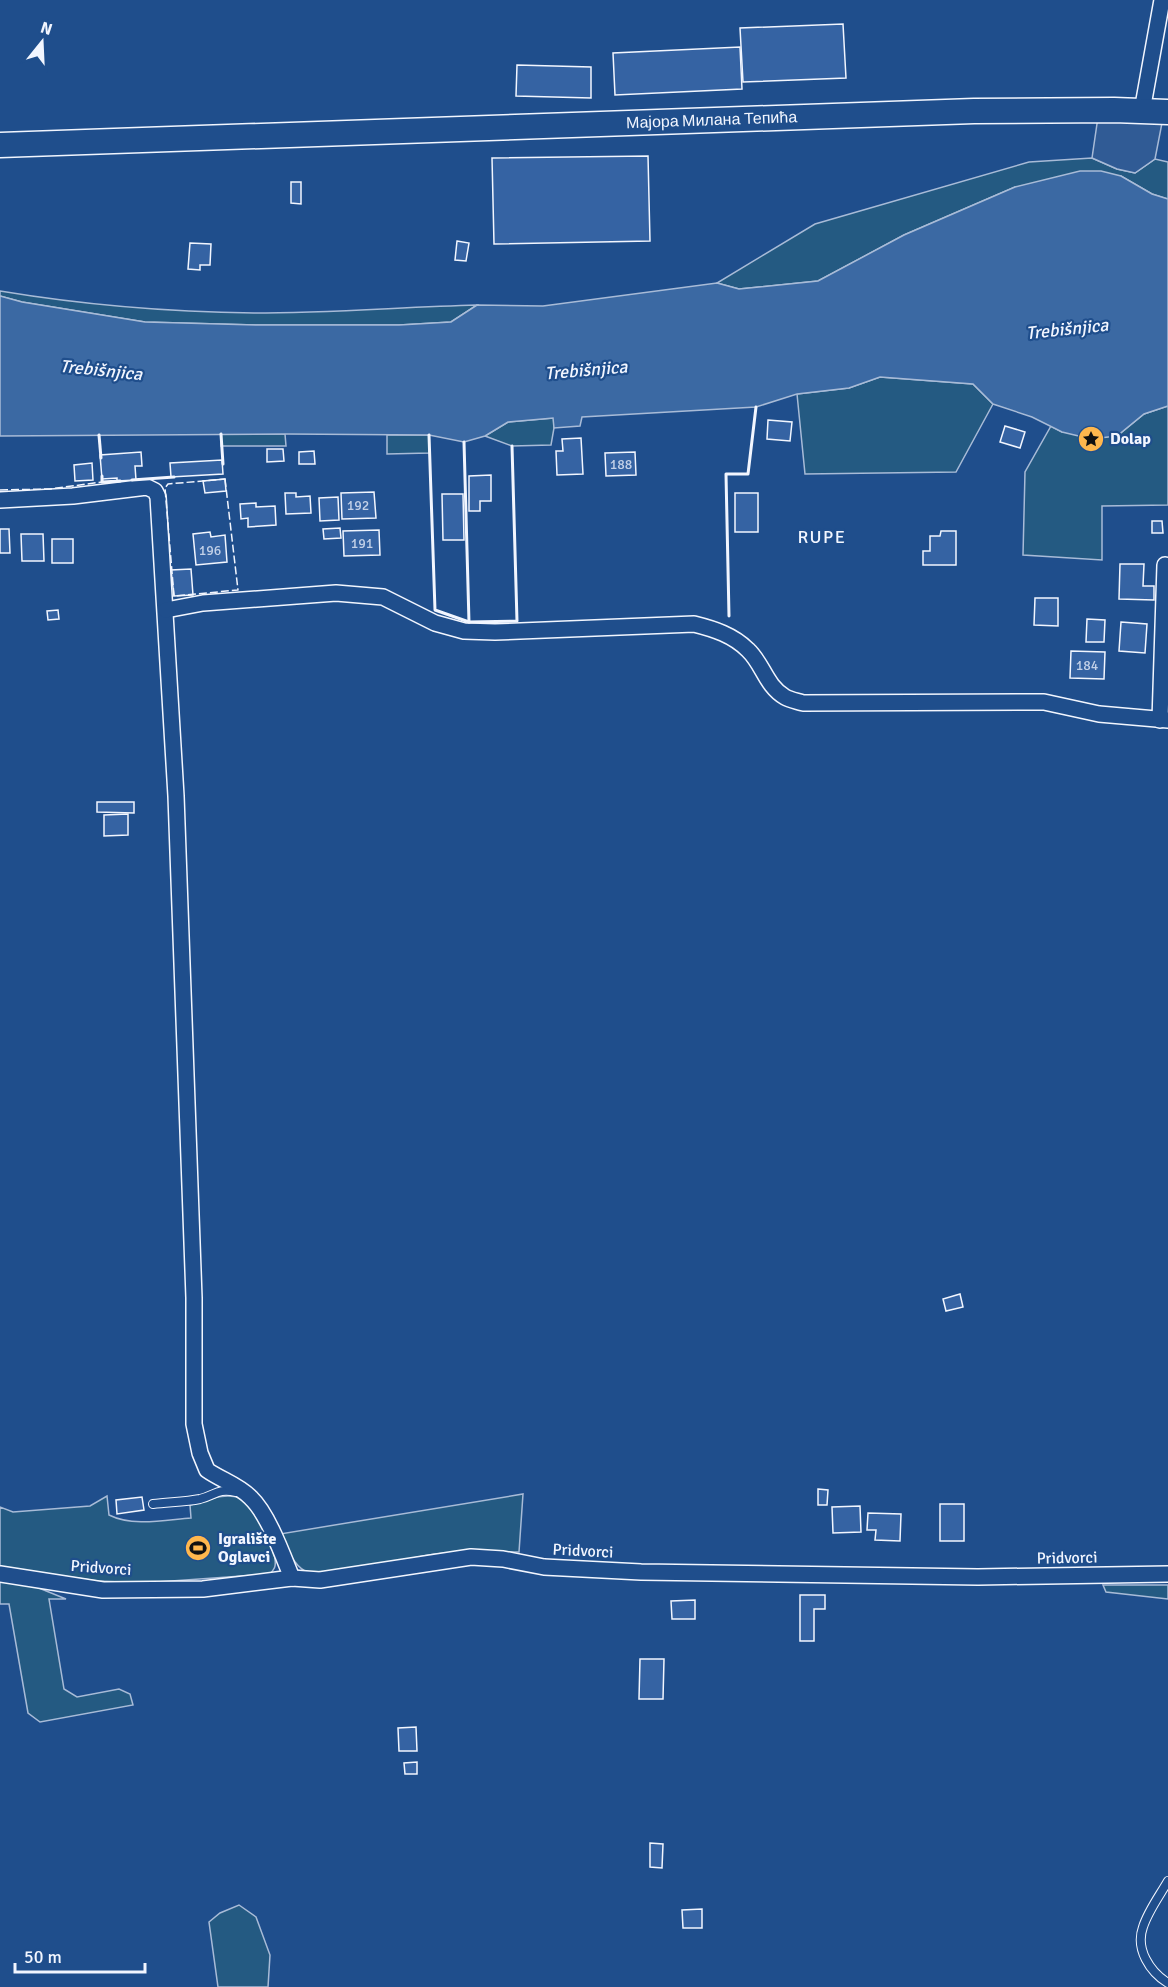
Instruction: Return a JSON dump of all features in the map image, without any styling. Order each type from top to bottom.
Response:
[{"type":"main road","name":"Мајора Милана Тепића","points":[[0,145],[257,138],[962,112],[1168,112]]},
{"type":"street","points":[[1142,111],[1162,0]]},
{"type":"street","points":[[0,500],[73,496],[147,486],[155,490],[158,497],[176,796],[194,1298],[194,1424],[200,1453],[207,1470],[253,1498],[274,1534],[292,1578]]},
{"type":"street","points":[[166,610],[203,603],[336,593],[382,597],[435,623],[464,631],[537,631],[694,624],[719,631],[734,639],[759,663],[770,685],[785,697],[803,703],[1044,702],[1099,714],[1164,720],[1165,565]]},
{"type":"street","name":"Pridvorci","points":[[0,1574],[103,1590],[203,1589],[292,1578],[320,1580],[471,1557],[503,1559],[544,1567],[641,1572],[978,1577],[1168,1574]]},
{"type":"lane","points":[[153,1504],[202,1498],[214,1492],[226,1490],[253,1498]]},
{"type":"lane","points":[[1168,1881],[1142,1928],[1141,1940],[1146,1962],[1158,1977],[1168,1983]]},
{"type":"shaded area","points":[[1098,117],[1162,123],[1155,159],[1135,173],[1117,169],[1092,158]]},
{"type":"shaded area","points":[[1092,158],[1117,169],[1135,173],[1155,159],[1168,162],[1168,199],[1152,194],[1121,176],[1015,187],[904,235],[818,281],[739,289],[717,283],[815,224],[1029,162]]},
{"type":"shaded area","points":[[0,291],[95,304],[254,313],[477,305],[451,322],[399,325],[145,322],[22,302],[0,296]]},
{"type":"shaded area","points":[[880,377],[973,384],[993,404],[956,472],[805,474],[797,394],[849,388]]},
{"type":"shaded area","points":[[1168,406],[1168,505],[1102,506],[1102,560],[1023,555],[1025,472],[1051,426],[1062,432],[1117,436],[1144,414]]},
{"type":"shaded area","points":[[554,418],[551,445],[512,446],[485,436],[508,422]]},
{"type":"shaded area","points":[[221,434],[285,434],[286,446],[221,446]]},
{"type":"shaded area","points":[[387,435],[429,435],[429,453],[387,454]]},
{"type":"shaded area","points":[[523,1494],[519,1552],[447,1553],[350,1572],[321,1574],[304,1571],[292,1557],[280,1534]]},
{"type":"shaded area","points":[[107,1496],[109,1515],[118,1519],[139,1522],[191,1518],[190,1505],[227,1496],[240,1498],[252,1509],[264,1528],[273,1550],[275,1567],[270,1574],[143,1583],[98,1581],[0,1567],[0,1507],[13,1512],[90,1506]]},
{"type":"shaded area","points":[[0,1579],[29,1584],[66,1599],[49,1599],[64,1689],[77,1697],[119,1689],[130,1694],[133,1705],[40,1722],[28,1713],[9,1604],[0,1604]]},
{"type":"shaded area","points":[[1103,1585],[1168,1585],[1168,1599],[1106,1592]]},
{"type":"shaded area","points":[[239,1905],[256,1917],[270,1955],[268,1987],[218,1987],[209,1922],[220,1913]]},
{"type":"water","name":"Trebišnjica","points":[[1080,171],[1101,171],[1121,176],[1152,194],[1168,199],[1168,406],[1144,414],[1117,436],[1091,439],[1062,432],[1032,417],[993,404],[973,384],[880,377],[849,388],[797,394],[756,407],[582,417],[580,426],[554,428],[553,418],[508,422],[485,436],[464,442],[429,435],[0,436],[0,296],[22,302],[145,322],[399,325],[451,322],[477,305],[543,306],[717,283],[739,289],[818,281],[904,235],[1015,187]]},
{"type":"building","points":[[843,24],[846,78],[743,82],[740,28]]},
{"type":"building","points":[[740,47],[742,89],[615,95],[613,53]]},
{"type":"building","points":[[517,65],[591,67],[591,98],[516,96]]},
{"type":"building","points":[[648,156],[650,241],[494,244],[492,158]]},
{"type":"building","points":[[291,182],[301,182],[301,204],[291,203]]},
{"type":"building","points":[[457,241],[469,243],[466,261],[455,260]]},
{"type":"building","points":[[190,243],[211,244],[210,265],[200,265],[200,270],[188,269]]},
{"type":"building","points":[[768,420],[792,422],[790,441],[767,439]]},
{"type":"building","points":[[1005,426],[1025,432],[1020,448],[1000,442]]},
{"type":"building","points":[[581,438],[583,474],[557,475],[556,451],[563,451],[562,439]]},
{"type":"building","points":[[267,449],[283,449],[284,461],[267,462]]},
{"type":"building","points":[[314,451],[315,464],[299,464],[299,452]]},
{"type":"building","points":[[141,452],[142,466],[135,466],[136,480],[102,479],[100,455]]},
{"type":"building","points":[[635,452],[636,475],[606,476],[605,453]]},
{"type":"building","points":[[222,460],[223,474],[171,477],[170,463]]},
{"type":"building","points":[[92,463],[93,480],[75,481],[74,465]]},
{"type":"building","points":[[491,475],[491,501],[480,501],[480,511],[469,511],[469,476]]},
{"type":"building","points":[[225,479],[226,491],[205,493],[203,481]]},
{"type":"building","points":[[374,492],[376,518],[342,519],[341,493]]},
{"type":"building","points":[[285,493],[296,493],[296,497],[310,496],[311,513],[286,514]]},
{"type":"building","points":[[735,493],[758,493],[758,532],[735,532]]},
{"type":"building","points":[[442,494],[463,494],[464,540],[443,540]]},
{"type":"building","points":[[338,497],[339,520],[320,521],[319,498]]},
{"type":"building","points":[[256,503],[256,507],[275,506],[276,525],[248,527],[248,518],[241,519],[240,504]]},
{"type":"building","points":[[1152,521],[1162,521],[1163,533],[1152,533]]},
{"type":"building","points":[[340,528],[341,538],[324,539],[323,529]]},
{"type":"building","points":[[0,529],[9,529],[10,553],[0,553]]},
{"type":"building","points":[[379,530],[380,555],[344,556],[343,531]]},
{"type":"building","points":[[941,531],[956,531],[956,565],[923,565],[923,551],[930,551],[930,536],[940,536]]},
{"type":"building","points":[[210,532],[211,537],[225,535],[227,562],[196,565],[193,534]]},
{"type":"building","points":[[21,534],[43,534],[44,561],[22,561]]},
{"type":"building","points":[[52,539],[73,539],[73,563],[52,563]]},
{"type":"building","points":[[1120,564],[1144,564],[1143,586],[1154,586],[1154,600],[1119,599]]},
{"type":"building","points":[[191,569],[193,595],[174,596],[171,570]]},
{"type":"building","points":[[1035,598],[1058,598],[1058,626],[1034,625]]},
{"type":"building","points":[[58,610],[59,619],[48,620],[47,611]]},
{"type":"building","points":[[1087,619],[1105,620],[1104,642],[1086,642]]},
{"type":"building","points":[[1121,622],[1147,624],[1145,653],[1119,651]]},
{"type":"building","points":[[1071,651],[1105,652],[1104,679],[1070,678]]},
{"type":"building","points":[[97,802],[134,802],[134,813],[97,812]]},
{"type":"building","points":[[128,814],[128,835],[104,836],[104,815]]},
{"type":"building","points":[[960,1294],[963,1307],[946,1311],[943,1299]]},
{"type":"building","points":[[818,1489],[828,1490],[827,1505],[818,1505]]},
{"type":"building","points":[[142,1497],[144,1510],[117,1514],[116,1500]]},
{"type":"building","points":[[940,1504],[964,1504],[964,1541],[940,1541]]},
{"type":"building","points":[[860,1506],[861,1532],[833,1533],[832,1507]]},
{"type":"building","points":[[868,1513],[901,1514],[900,1541],[875,1540],[876,1530],[867,1530]]},
{"type":"building","points":[[800,1595],[825,1595],[825,1609],[814,1609],[814,1641],[800,1641]]},
{"type":"building","points":[[695,1600],[695,1619],[672,1619],[671,1601]]},
{"type":"building","points":[[640,1659],[664,1659],[663,1699],[639,1699]]},
{"type":"building","points":[[416,1727],[417,1751],[399,1751],[398,1728]]},
{"type":"building","points":[[417,1762],[417,1774],[405,1774],[404,1763]]},
{"type":"building","points":[[650,1843],[663,1844],[662,1868],[650,1867]]},
{"type":"building","points":[[702,1909],[702,1928],[683,1928],[682,1910]]},
{"type":"fence","points":[[225,479],[238,590],[174,596],[165,488],[168,484],[225,479]]},
{"type":"fence","points":[[0,490],[50,489],[102,482]]},
{"type":"wall","points":[[729,616],[726,474],[748,474],[756,407]]},
{"type":"wall","points":[[221,434],[223,464]]},
{"type":"wall","points":[[99,435],[101,458]]},
{"type":"wall","points":[[429,435],[435,610],[469,622]]},
{"type":"wall","points":[[464,442],[469,622],[517,621],[512,446]]},
{"type":"wall","points":[[102,476],[102,482],[120,481]]},
{"type":"wall","points":[[132,480],[174,477]]},
{"type":"place","name":"Dolap","points":[[1091,439]]},
{"type":"place","name":"Igralište Oglavci","points":[[198,1548]]},
{"type":"district","name":"RUPE","points":[[822,537]]}]
